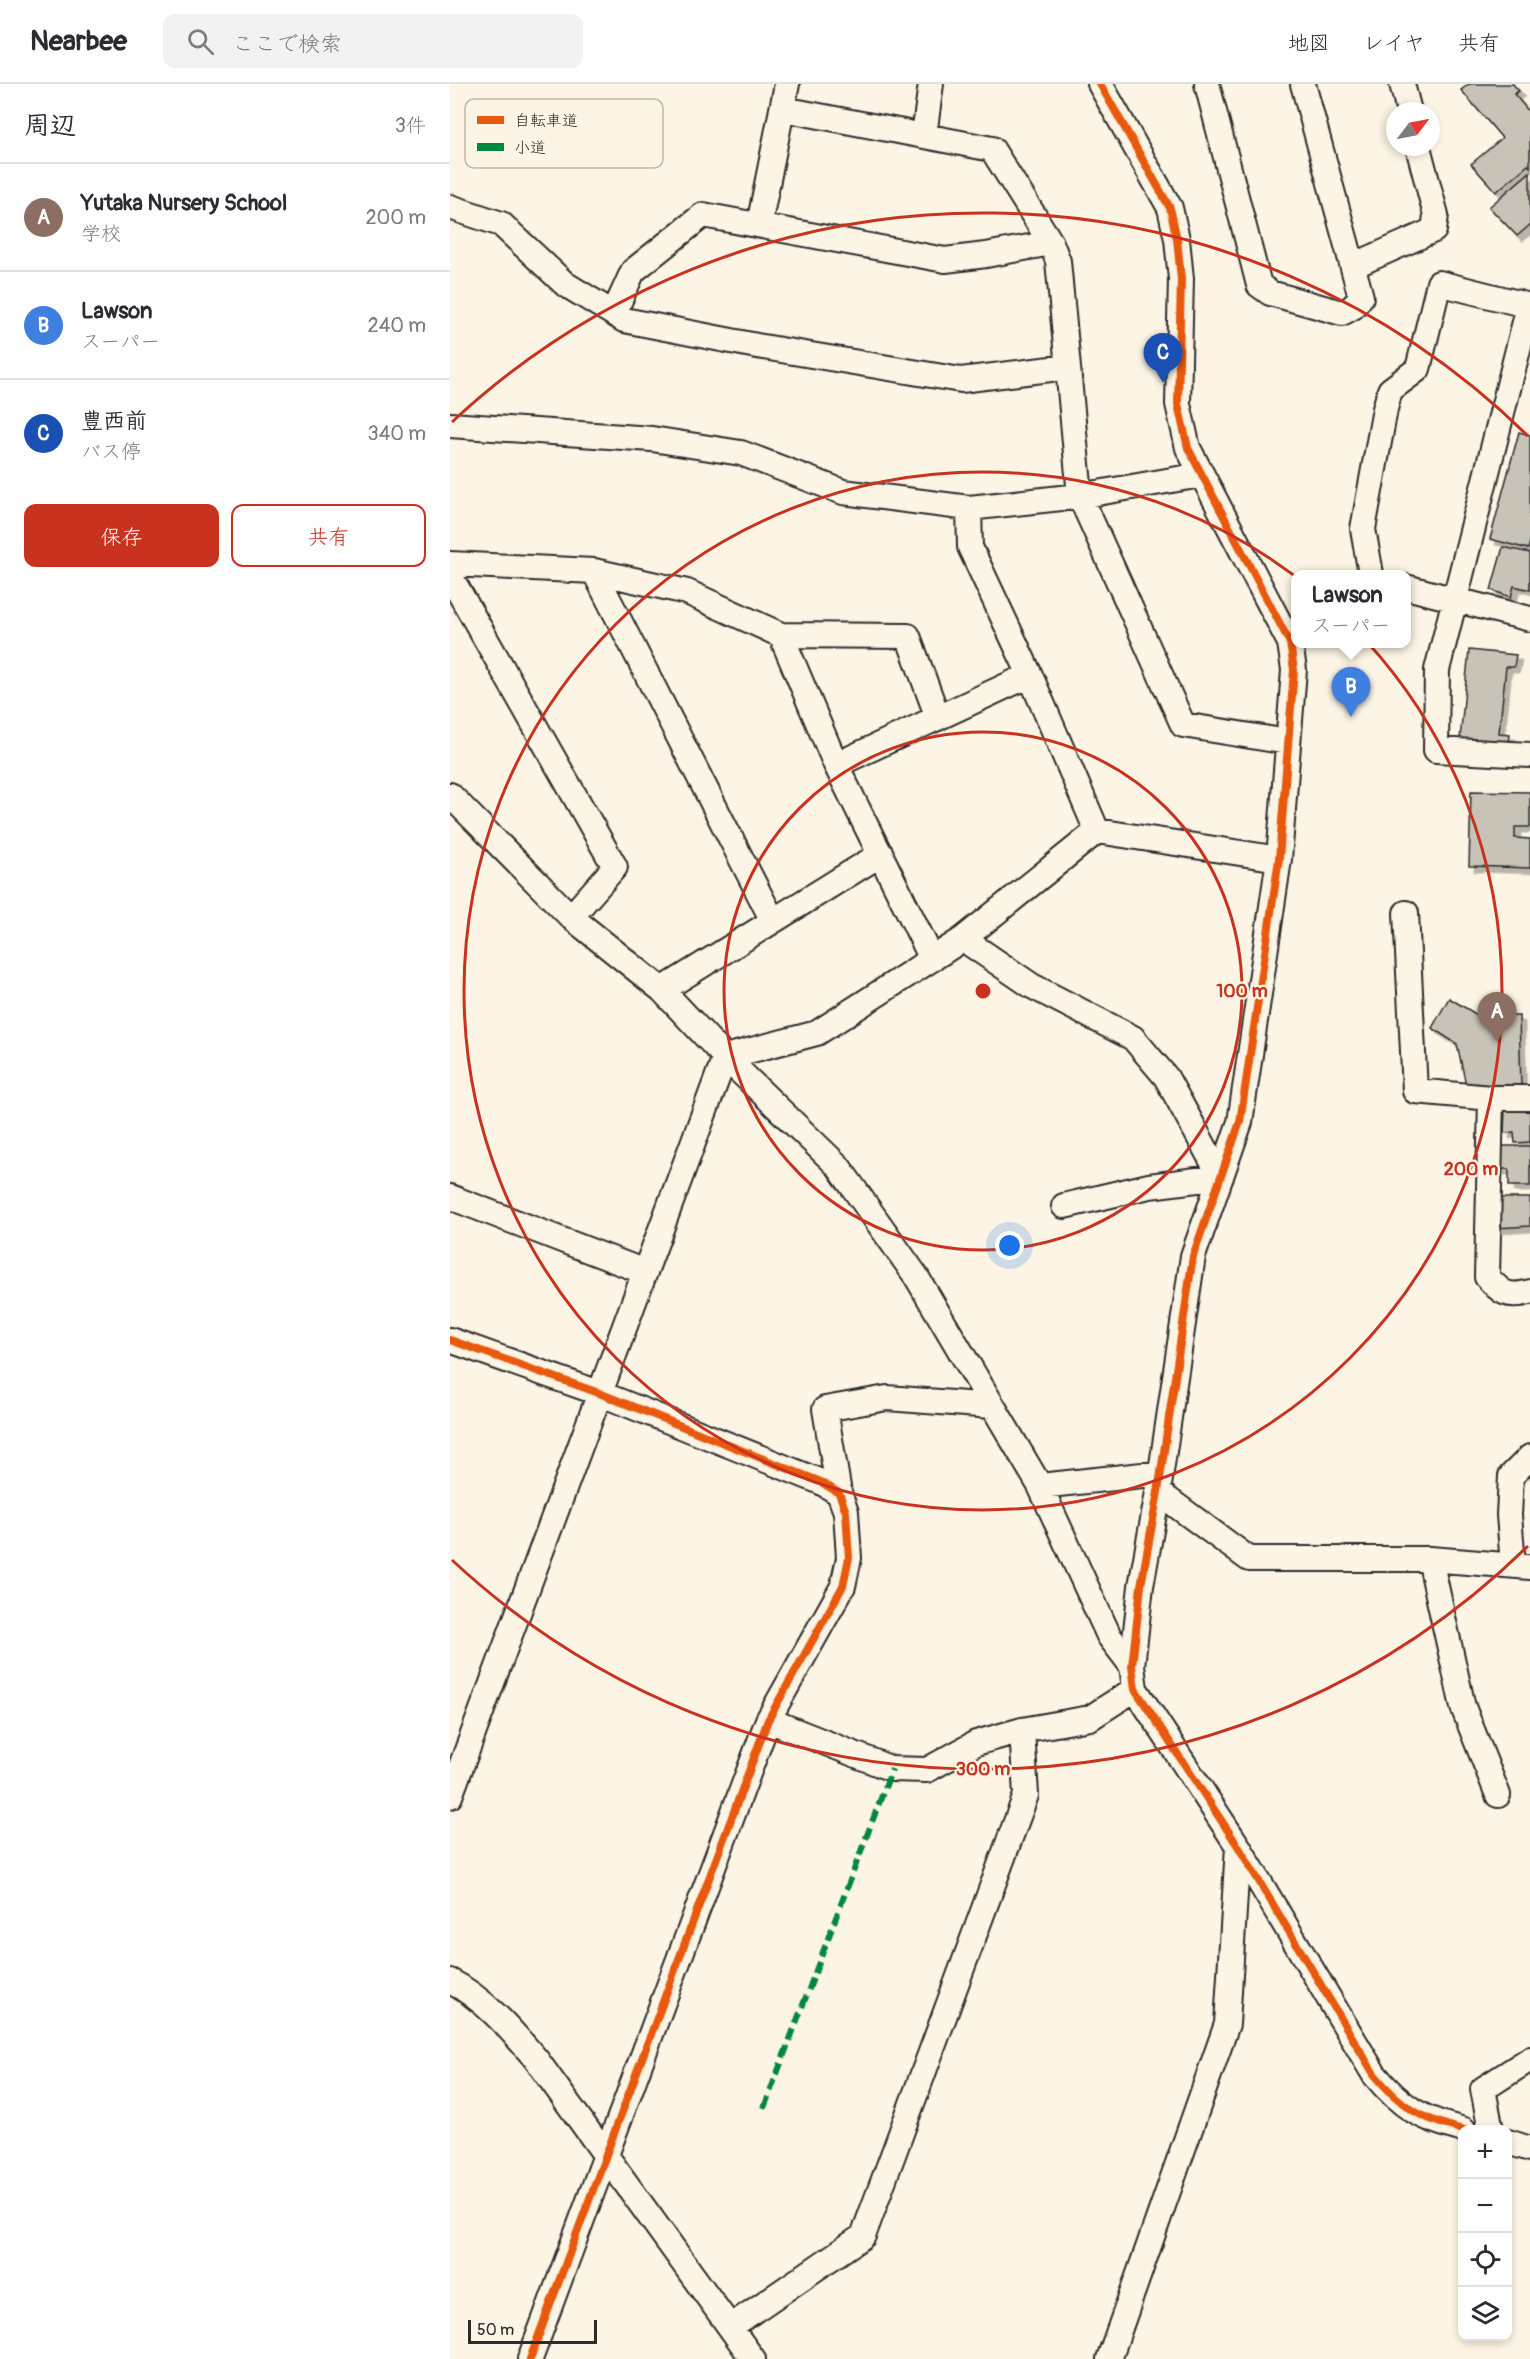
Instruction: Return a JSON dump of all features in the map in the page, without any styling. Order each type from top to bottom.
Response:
[{"type":"street","points":[[759,225],[787,84]]},
{"type":"street","points":[[924,135],[931,84]]},
{"type":"street","points":[[768,1720],[892,1769],[927,1770],[976,1743],[1022,1730],[1090,1718],[1134,1678],[1141,1586],[1193,1256],[1240,1122],[1279,859],[1294,670],[1290,643],[1188,448],[1179,404],[1181,279],[1177,239],[1170,208],[1100,84]]},
{"type":"street","points":[[1207,84],[1259,285],[1270,293],[1342,313],[1353,307],[1361,297],[1303,84]]},
{"type":"street","points":[[1402,84],[1407,102]]},
{"type":"street","points":[[783,109],[992,149],[1051,243],[1058,261],[1080,496],[1183,725],[1288,742]]},
{"type":"street","points":[[1353,266],[1434,230],[1436,215],[1420,156]]},
{"type":"street","points":[[450,207],[501,224],[565,284],[624,320],[961,380],[1067,367]]},
{"type":"street","points":[[614,313],[633,271],[703,215],[945,260],[1051,243]]},
{"type":"street","points":[[1370,570],[1364,529],[1385,409],[1390,390],[1418,369],[1439,283],[1529,306],[1437,670],[1436,750],[1530,755]]},
{"type":"street","points":[[450,425],[652,439],[741,453],[843,492],[969,508],[1080,496],[1201,475]]},
{"type":"street","points":[[969,508],[970,547],[1030,675],[1097,831]]},
{"type":"street","points":[[450,564],[594,571],[687,592],[781,635],[908,636],[939,718]]},
{"type":"street","points":[[594,571],[773,921]]},
{"type":"street","points":[[450,576],[615,867],[571,917]]},
{"type":"street","points":[[1411,588],[1530,619]]},
{"type":"street","points":[[781,635],[836,765],[932,959]]},
{"type":"street","points":[[836,765],[1030,675]]},
{"type":"street","points":[[450,795],[571,917],[662,990],[725,1057],[838,1166],[916,1275],[1040,1486],[1109,1636],[1374,2074],[1393,2097],[1420,2115],[1458,2128]]},
{"type":"street","points":[[725,1057],[817,1033],[963,939],[1097,831],[1279,859]]},
{"type":"street","points":[[662,990],[881,855]]},
{"type":"street","points":[[1406,913],[1415,1091],[1491,1098],[1530,1098]]},
{"type":"street","points":[[963,939],[1032,986],[1133,1038],[1166,1077],[1221,1177]]},
{"type":"street","points":[[450,1796],[725,1057]]},
{"type":"street","points":[[1491,1098],[1487,1277],[1501,1292],[1516,1296],[1530,1292]]},
{"type":"street","points":[[1064,1206],[1149,1186],[1221,1177]]},
{"type":"street","points":[[450,1197],[645,1272]]},
{"type":"street","points":[[450,1340],[599,1393],[821,1482],[839,1493]]},
{"type":"street","points":[[530,2359],[768,1720],[843,1586],[849,1558],[846,1512],[839,1493],[825,1409],[887,1398],[992,1406]]},
{"type":"street","points":[[1040,1486],[1159,1482],[1249,1559],[1430,1559],[1521,1566],[1519,1517],[1511,1476],[1530,1457]]},
{"type":"street","points":[[1430,1559],[1463,1707],[1498,1796]]},
{"type":"street","points":[[730,2327],[863,2236],[1026,1795],[1022,1730]]},
{"type":"street","points":[[1109,2359],[1227,2024],[1238,1846]]},
{"type":"street","points":[[450,1980],[462,1986],[507,2025],[536,2059],[753,2359]]},
{"type":"street","points":[[1490,2125],[1483,2089],[1530,2059]]},
{"type":"street","points":[[1512,2143],[1530,2149]]},
{"type":"building","points":[[1469,84],[1513,84],[1519,91],[1514,94],[1530,113],[1530,167],[1528,165],[1496,192],[1471,164],[1502,138],[1461,90]]},
{"type":"building","points":[[1530,172],[1530,225],[1517,236],[1489,207]]},
{"type":"building","points":[[1519,432],[1530,435],[1530,542],[1528,549],[1490,539]]},
{"type":"building","points":[[1503,547],[1530,553],[1530,590],[1514,586],[1511,597],[1491,590]]},
{"type":"building","points":[[1469,650],[1516,655],[1514,667],[1506,667],[1499,733],[1510,734],[1509,744],[1460,739]]},
{"type":"building","points":[[1471,791],[1530,792],[1530,827],[1515,827],[1515,838],[1530,839],[1530,868],[1469,866]]},
{"type":"building","points":[[1449,998],[1479,1016],[1519,1016],[1521,1086],[1466,1085],[1457,1044],[1432,1028]]},
{"type":"building","points":[[1505,1109],[1530,1110],[1530,1142],[1515,1143],[1514,1132],[1504,1133]]},
{"type":"building","points":[[1497,1146],[1530,1146],[1530,1186],[1509,1186],[1509,1169],[1497,1169]]},
{"type":"building","points":[[1496,1198],[1530,1198],[1530,1226],[1496,1228]]},
{"type":"marked path","points":[[764,2108],[892,1769]]},
{"type":"cycle path","points":[[1100,84],[1170,208],[1177,239],[1181,279],[1178,404],[1188,448],[1290,643],[1294,670],[1279,859],[1240,1122],[1193,1256],[1158,1492],[1141,1586],[1132,1666],[1135,1689],[1238,1846],[1374,2074],[1394,2096],[1413,2111],[1458,2128]]},
{"type":"cycle path","points":[[450,1340],[599,1393],[821,1482],[839,1493],[846,1512],[849,1558],[843,1586],[768,1720],[530,2359]]},
{"type":"place","name":"豊西前","points":[[1163,383]]},
{"type":"place","name":"Lawson","points":[[1351,717]]},
{"type":"place","name":"Yutaka Nursery School","points":[[1497,1042]]}]
